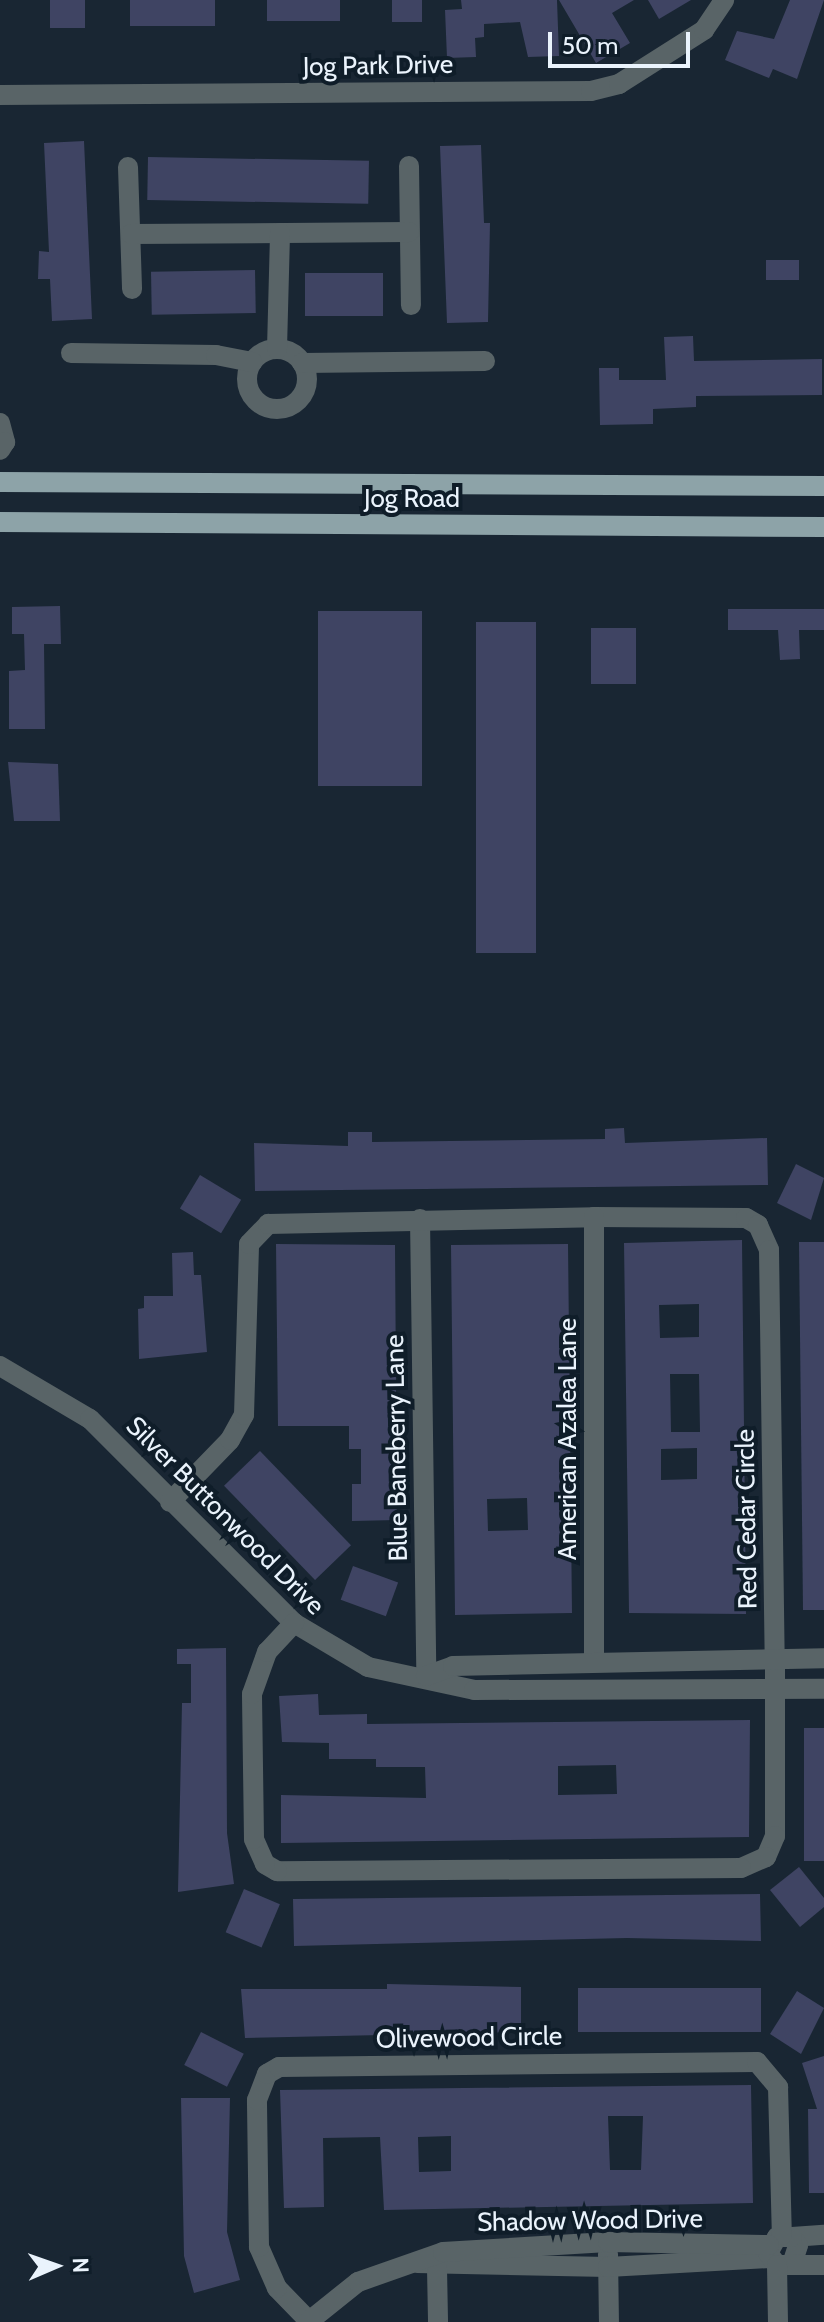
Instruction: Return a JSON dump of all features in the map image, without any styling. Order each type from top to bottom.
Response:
[{"type":"main road","name":"Jog Road","points":[[0,482],[824,486]]},
{"type":"main road","name":"Jog Road","points":[[0,522],[824,527]]},
{"type":"street","name":"Jog Park Drive","points":[[0,95],[591,91],[619,84],[704,30],[724,0]]},
{"type":"street","points":[[409,166],[411,305]]},
{"type":"street","points":[[128,167],[132,289]]},
{"type":"street","points":[[131,234],[409,232]]},
{"type":"street","points":[[277,349],[280,233]]},
{"type":"street","points":[[71,353],[216,355],[252,362],[277,349]]},
{"type":"street","points":[[277,349],[302,363],[485,361]]},
{"type":"street","points":[[252,362],[248,391],[261,406],[280,410],[304,393],[302,363]]},
{"type":"street","points":[[0,423],[5,442],[0,450]]},
{"type":"street","name":"American Azalea Lane","points":[[594,1217],[594,1660]]},
{"type":"street","name":"Red Cedar Circle","points":[[170,1502],[230,1440],[244,1415],[249,1244],[256,1232],[281,1221],[746,1218],[766,1236],[775,1659],[775,1836],[755,1865],[277,1871],[265,1864],[254,1839],[252,1694],[267,1652],[294,1623]]},
{"type":"street","name":"Blue Baneberry Lane","points":[[420,1219],[426,1676]]},
{"type":"street","name":"Silver Buttonwood Drive","points":[[0,1366],[90,1419],[294,1623],[368,1667],[426,1676],[474,1690],[824,1689]]},
{"type":"street","name":"Silver Buttonwood Drive","points":[[426,1676],[453,1666],[594,1660],[824,1658]]},
{"type":"street","name":"Olivewood Circle","points":[[308,2322],[277,2288],[259,2247],[257,2100],[267,2074],[279,2067],[757,2062],[778,2087],[781,2251],[778,2322]]},
{"type":"street","name":"Shadow Wood Drive","points":[[413,2262],[437,2268],[608,2267],[781,2251],[824,2235]]},
{"type":"street","points":[[608,2242],[609,2322]]},
{"type":"street","name":"Shadow Wood Drive","points":[[308,2322],[358,2282],[443,2252],[608,2242],[781,2251]]},
{"type":"street","points":[[781,2251],[824,2265]]},
{"type":"street","points":[[437,2268],[438,2322]]},
{"type":"building","points":[[50,0],[85,0],[85,28],[50,28]]},
{"type":"building","points":[[130,0],[215,0],[215,26],[130,26]]},
{"type":"building","points":[[267,0],[340,0],[340,21],[267,21]]},
{"type":"building","points":[[392,0],[422,0],[422,22],[392,22]]},
{"type":"building","points":[[461,0],[557,0],[559,56],[528,57],[520,22],[484,24],[484,37],[475,38],[476,57],[447,58],[445,10],[462,9]]},
{"type":"building","points":[[559,0],[634,0],[612,13],[630,43],[596,63]]},
{"type":"building","points":[[648,0],[691,0],[659,19]]},
{"type":"building","points":[[790,0],[824,0],[797,79],[773,69],[769,78],[725,60],[737,31],[774,39]]},
{"type":"building","points":[[84,141],[92,319],[52,321],[50,279],[38,279],[39,251],[49,252],[44,143]]},
{"type":"building","points":[[481,145],[484,223],[490,223],[488,322],[447,323],[440,146]]},
{"type":"building","points":[[148,157],[369,161],[368,204],[147,200]]},
{"type":"building","points":[[766,260],[799,260],[799,280],[766,280]]},
{"type":"building","points":[[255,270],[256,313],[152,315],[151,272]]},
{"type":"building","points":[[305,273],[383,273],[383,316],[305,316]]},
{"type":"building","points":[[693,336],[694,361],[822,359],[822,395],[696,396],[696,407],[653,409],[653,424],[600,425],[599,368],[619,368],[619,380],[666,380],[664,337]]},
{"type":"building","points":[[60,606],[61,644],[44,644],[45,729],[9,729],[9,671],[25,670],[24,634],[12,634],[12,607]]},
{"type":"building","points":[[728,609],[824,609],[824,630],[799,630],[800,659],[780,660],[778,630],[728,630]]},
{"type":"building","points":[[318,611],[422,611],[422,786],[318,786]]},
{"type":"building","points":[[476,622],[536,622],[536,953],[476,953]]},
{"type":"building","points":[[591,628],[636,628],[636,684],[591,684]]},
{"type":"building","points":[[8,762],[58,764],[60,821],[14,821]]},
{"type":"building","points":[[624,1128],[625,1143],[767,1138],[768,1185],[255,1191],[254,1143],[348,1146],[348,1132],[372,1132],[372,1142],[605,1139],[605,1129]]},
{"type":"building","points":[[796,1164],[824,1178],[811,1220],[777,1203]]},
{"type":"building","points":[[200,1175],[241,1200],[221,1233],[180,1208]]},
{"type":"building","points":[[742,1240],[746,1614],[629,1613],[624,1243]],"holes":[[[699,1304],[699,1337],[660,1338],[659,1305]],[[670,1374],[699,1374],[700,1432],[671,1432]],[[697,1448],[697,1479],[661,1480],[661,1449]]]},
{"type":"building","points":[[799,1242],[824,1242],[824,1610],[803,1610]]},
{"type":"building","points":[[276,1244],[395,1245],[397,1520],[352,1521],[352,1484],[361,1484],[361,1449],[349,1449],[349,1426],[278,1426]]},
{"type":"building","points":[[568,1244],[572,1613],[455,1615],[451,1245]],"holes":[[[527,1498],[528,1530],[488,1531],[487,1499]]]},
{"type":"building","points":[[193,1252],[194,1275],[201,1275],[207,1352],[139,1359],[138,1309],[144,1308],[144,1296],[173,1296],[172,1253]]},
{"type":"building","points":[[260,1451],[351,1545],[315,1580],[224,1486]]},
{"type":"building","points":[[353,1566],[398,1582],[386,1616],[341,1600]]},
{"type":"building","points":[[226,1648],[227,1833],[234,1884],[178,1892],[182,1703],[191,1703],[191,1664],[177,1664],[177,1649]]},
{"type":"building","points":[[318,1694],[319,1715],[367,1714],[367,1724],[750,1720],[749,1837],[281,1843],[281,1795],[426,1798],[425,1767],[376,1767],[376,1759],[329,1759],[329,1743],[282,1742],[279,1696]],"holes":[[[616,1765],[617,1794],[558,1795],[558,1766]]]},
{"type":"building","points":[[804,1728],[824,1728],[824,1861],[804,1861]]},
{"type":"building","points":[[799,1867],[824,1898],[824,1907],[800,1927],[770,1890]]},
{"type":"building","points":[[244,1889],[280,1904],[262,1948],[226,1932]]},
{"type":"building","points":[[760,1894],[761,1941],[627,1938],[294,1946],[293,1899]]},
{"type":"building","points":[[387,1984],[521,1987],[521,2032],[245,2038],[241,1989],[387,1989]]},
{"type":"building","points":[[578,1988],[761,1988],[761,2032],[578,2032]]},
{"type":"building","points":[[797,1991],[824,2008],[801,2054],[770,2034]]},
{"type":"building","points":[[201,2032],[244,2054],[227,2087],[184,2065]]},
{"type":"building","points":[[824,2056],[824,2193],[809,2193],[808,2109],[817,2109],[802,2063]]},
{"type":"building","points":[[751,2085],[753,2203],[384,2210],[380,2137],[323,2138],[324,2207],[284,2208],[280,2090]],"holes":[[[608,2116],[643,2116],[641,2170],[610,2170]],[[451,2136],[451,2171],[419,2172],[418,2137]]]},
{"type":"building","points":[[181,2098],[230,2098],[227,2232],[240,2280],[194,2293],[184,2256]]}]
